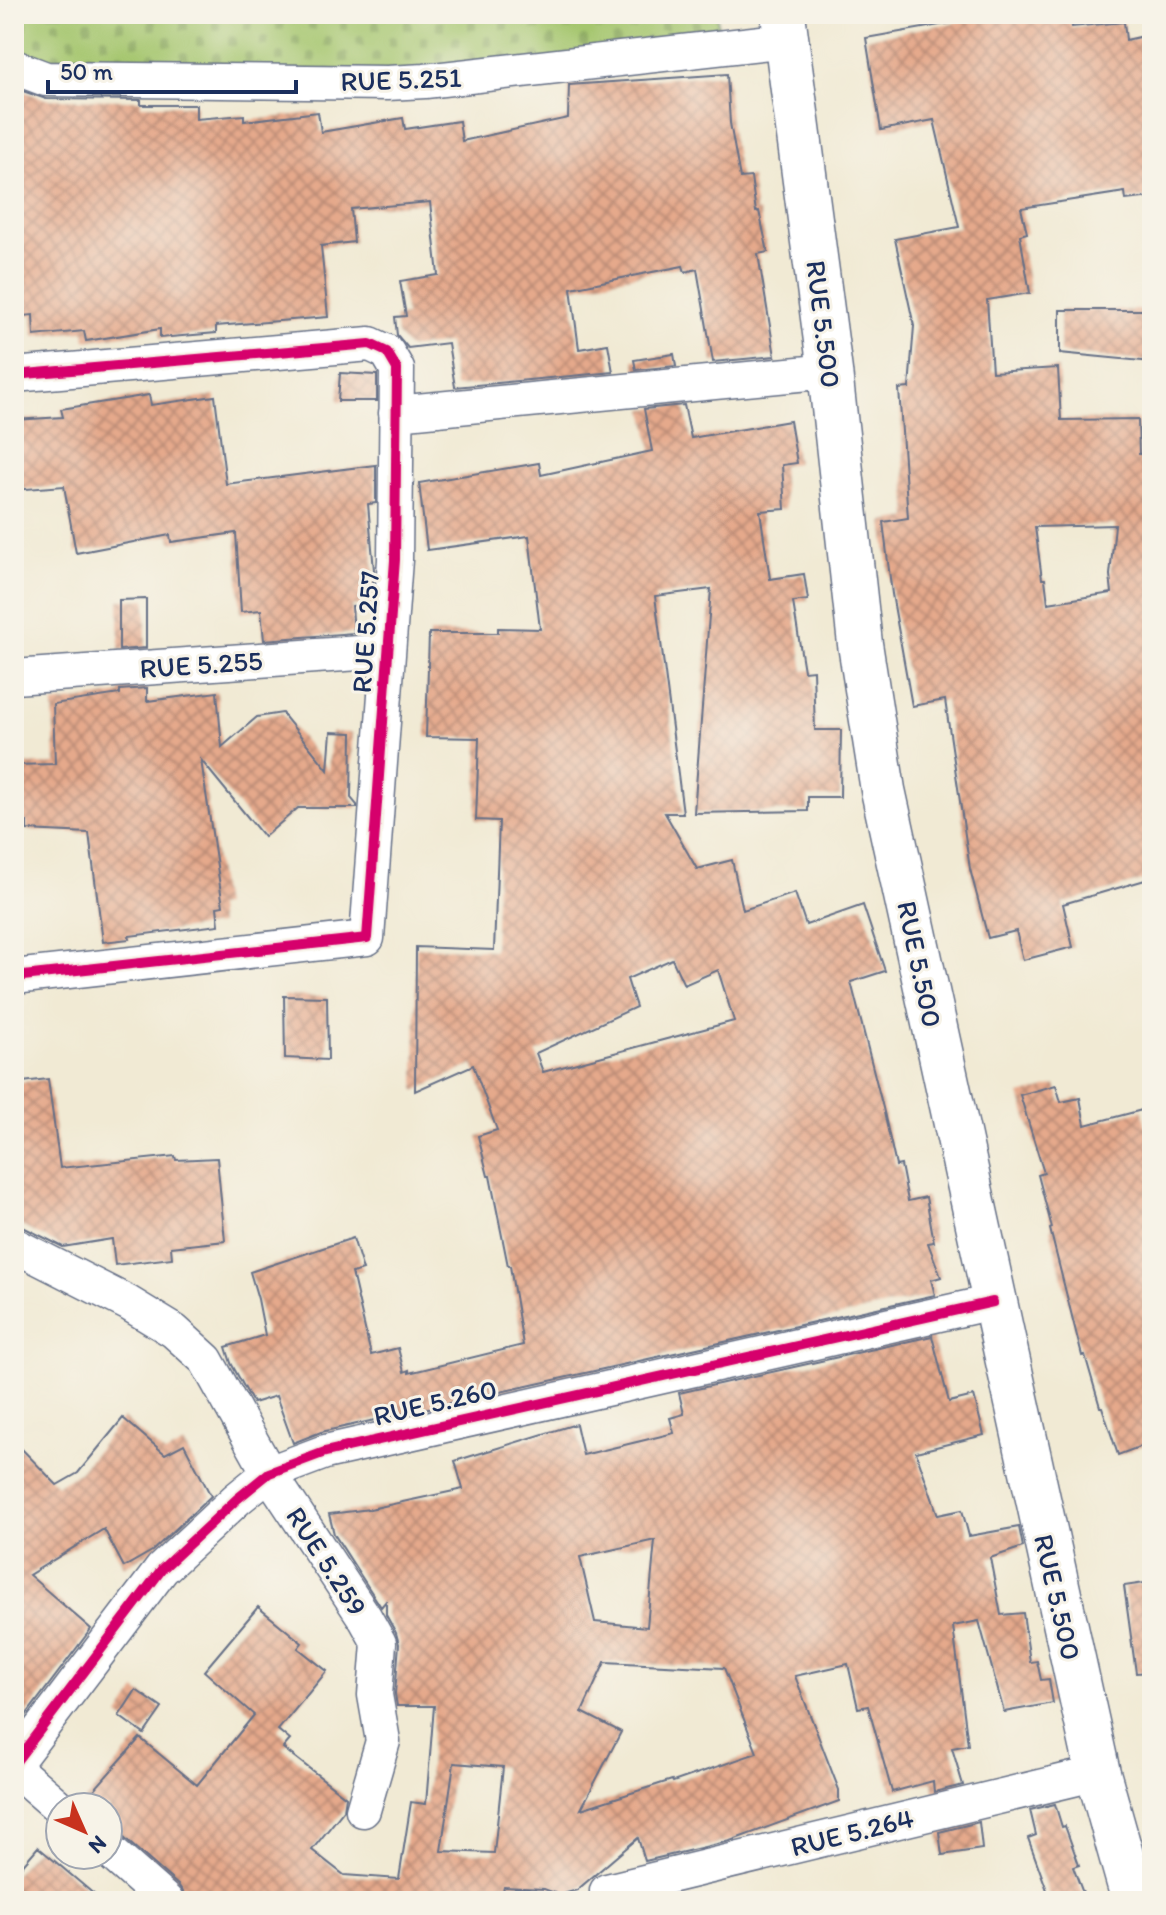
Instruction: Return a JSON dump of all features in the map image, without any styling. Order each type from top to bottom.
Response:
[{"type":"main road","name":"RUE 5.500","points":[[791,22],[860,644],[883,790],[1098,1773],[1134,1901]]},
{"type":"street","name":"RUE 5.251","points":[[14,67],[46,79],[387,83],[467,78],[541,67],[791,22]]},
{"type":"street","name":"RUE 5.257","points":[[14,375],[370,344],[387,352],[397,369],[395,560],[367,938],[14,977]]},
{"type":"street","points":[[396,413],[830,371]]},
{"type":"street","name":"RUE 5.255","points":[[14,677],[388,651]]},
{"type":"street","name":"RUE 5.259","points":[[14,1245],[128,1303],[174,1331],[206,1360],[269,1473],[379,1643],[375,1695],[383,1741],[363,1810]]},
{"type":"street","name":"RUE 5.260","points":[[14,1766],[162,1569],[269,1473],[325,1452],[993,1302]]},
{"type":"street","points":[[14,1766],[44,1793]]},
{"type":"street","name":"RUE 5.264","points":[[607,1891],[1098,1773]]},
{"type":"street","points":[[124,1864],[166,1901]]},
{"type":"green space","points":[[14,14],[717,14],[718,27],[407,90],[14,64]]},
{"type":"building","points":[[1002,14],[1070,14],[1072,27],[1124,22],[1126,40],[1152,34],[1152,197],[1126,200],[1125,192],[1021,208],[1027,233],[1020,235],[1030,293],[987,300],[992,372],[1058,368],[1061,420],[1138,419],[1139,454],[1152,454],[1152,878],[1063,904],[1073,947],[1023,960],[1016,931],[988,938],[970,869],[945,700],[912,706],[892,594],[883,522],[908,518],[899,389],[909,388],[914,326],[895,239],[959,227],[934,120],[881,130],[866,38]],"holes":[[[1115,525],[1110,575],[1112,593],[1048,603],[1035,527]]]},
{"type":"building","points":[[727,74],[730,123],[740,178],[751,177],[756,212],[759,211],[768,252],[758,254],[775,356],[713,362],[697,269],[685,272],[683,266],[571,288],[579,349],[608,344],[613,372],[455,387],[448,343],[408,348],[397,335],[395,317],[406,316],[400,281],[438,275],[430,202],[351,209],[354,242],[321,246],[328,317],[216,326],[216,333],[160,338],[160,329],[86,341],[84,331],[34,336],[33,315],[14,317],[14,88],[46,99],[141,100],[141,105],[196,105],[196,119],[244,115],[244,121],[318,112],[321,132],[403,118],[405,129],[459,121],[462,141],[568,118],[569,85]]},
{"type":"building","points":[[1060,310],[1152,310],[1152,362],[1060,353]]},
{"type":"building","points":[[674,354],[676,366],[636,370],[634,360]]},
{"type":"building","points":[[340,373],[377,375],[377,401],[338,401]]},
{"type":"building","points":[[149,395],[151,405],[215,396],[226,484],[376,465],[376,503],[368,504],[374,570],[372,604],[352,606],[354,633],[264,640],[261,610],[241,612],[236,533],[171,542],[170,535],[76,553],[64,486],[14,490],[14,420],[63,417],[61,409]]},
{"type":"building","points":[[684,405],[691,438],[790,421],[797,463],[782,465],[785,509],[760,511],[770,579],[804,574],[808,600],[793,602],[804,671],[813,670],[815,730],[841,730],[840,797],[808,797],[808,811],[694,813],[711,589],[655,596],[683,813],[665,813],[697,869],[732,860],[743,910],[795,893],[806,925],[863,905],[885,971],[851,982],[896,1166],[901,1165],[908,1201],[926,1197],[934,1242],[928,1243],[941,1277],[931,1280],[935,1295],[321,1432],[293,1443],[276,1396],[253,1403],[231,1363],[226,1347],[265,1335],[250,1272],[353,1238],[363,1270],[352,1273],[371,1355],[398,1348],[404,1372],[409,1370],[409,1373],[523,1345],[510,1266],[478,1136],[497,1130],[473,1065],[415,1091],[416,947],[494,950],[499,821],[476,820],[479,738],[426,737],[429,633],[498,633],[498,628],[540,629],[529,536],[427,550],[419,483],[539,463],[541,475],[652,451],[644,409]],"holes":[[[672,959],[684,985],[718,970],[734,1021],[543,1072],[536,1053],[636,1007],[627,979]]]},
{"type":"building","points":[[146,599],[146,648],[119,650],[119,600]]},
{"type":"building","points":[[147,688],[147,701],[217,692],[222,747],[257,717],[282,713],[328,770],[331,732],[352,733],[351,798],[357,808],[298,808],[264,837],[201,760],[223,906],[217,907],[219,925],[103,942],[89,833],[27,830],[27,822],[15,822],[14,765],[55,764],[53,704],[120,694],[120,690]]},
{"type":"building","points":[[284,996],[327,997],[328,1060],[285,1058]]},
{"type":"building","points":[[48,1079],[60,1168],[175,1156],[176,1160],[217,1158],[225,1241],[171,1247],[172,1258],[115,1265],[112,1239],[63,1247],[14,1225],[14,1083]]},
{"type":"building","points":[[1056,1085],[1061,1102],[1080,1098],[1085,1125],[1142,1110],[1152,1150],[1152,1442],[1118,1455],[1085,1355],[1082,1356],[1038,1175],[1044,1173],[1020,1095]]},
{"type":"building","points":[[932,1336],[949,1402],[974,1396],[984,1435],[916,1452],[938,1515],[962,1510],[969,1536],[1019,1527],[1023,1547],[990,1558],[1001,1615],[1023,1613],[1030,1662],[1037,1661],[1041,1680],[1049,1679],[1053,1703],[1004,1712],[979,1621],[953,1626],[968,1745],[952,1748],[963,1785],[934,1792],[933,1781],[892,1792],[868,1706],[858,1708],[848,1664],[795,1676],[839,1790],[839,1801],[730,1841],[645,1861],[638,1838],[577,1890],[560,1895],[544,1889],[504,1887],[500,1901],[189,1901],[179,1886],[124,1838],[124,1791],[93,1791],[140,1738],[197,1785],[254,1715],[204,1671],[258,1607],[302,1643],[298,1648],[327,1671],[278,1730],[290,1740],[283,1748],[346,1797],[344,1810],[312,1850],[344,1875],[399,1879],[411,1802],[426,1804],[434,1706],[397,1706],[399,1644],[386,1615],[386,1601],[381,1607],[334,1534],[329,1514],[370,1509],[463,1489],[455,1461],[576,1424],[583,1455],[674,1433],[670,1418],[684,1414],[679,1393]],"holes":[[[655,1540],[647,1627],[595,1622],[580,1557]],[[605,1662],[724,1668],[757,1753],[581,1809],[621,1732],[582,1712]],[[454,1763],[503,1767],[494,1853],[441,1851]]]},
{"type":"building","points":[[123,1418],[165,1454],[184,1444],[211,1496],[152,1551],[124,1567],[104,1529],[29,1575],[91,1629],[14,1731],[14,1441],[57,1485],[78,1473]]},
{"type":"building","points":[[1152,1582],[1152,1672],[1136,1673],[1124,1586]]},
{"type":"building","points":[[136,1690],[162,1708],[144,1734],[119,1716]]},
{"type":"building","points":[[1055,1804],[1079,1865],[1073,1867],[1086,1901],[1051,1901],[1028,1838],[1036,1835],[1030,1810]]},
{"type":"building","points":[[979,1822],[982,1849],[942,1855],[939,1832]]},
{"type":"building","points":[[38,1847],[44,1852],[44,1871],[66,1871],[102,1901],[14,1901],[14,1875]]},
{"type":"cycle path","points":[[14,375],[370,344],[387,352],[397,369],[395,560],[367,938],[14,977]]},
{"type":"cycle path","points":[[14,1764],[162,1569],[269,1473],[325,1452],[993,1302]]}]
